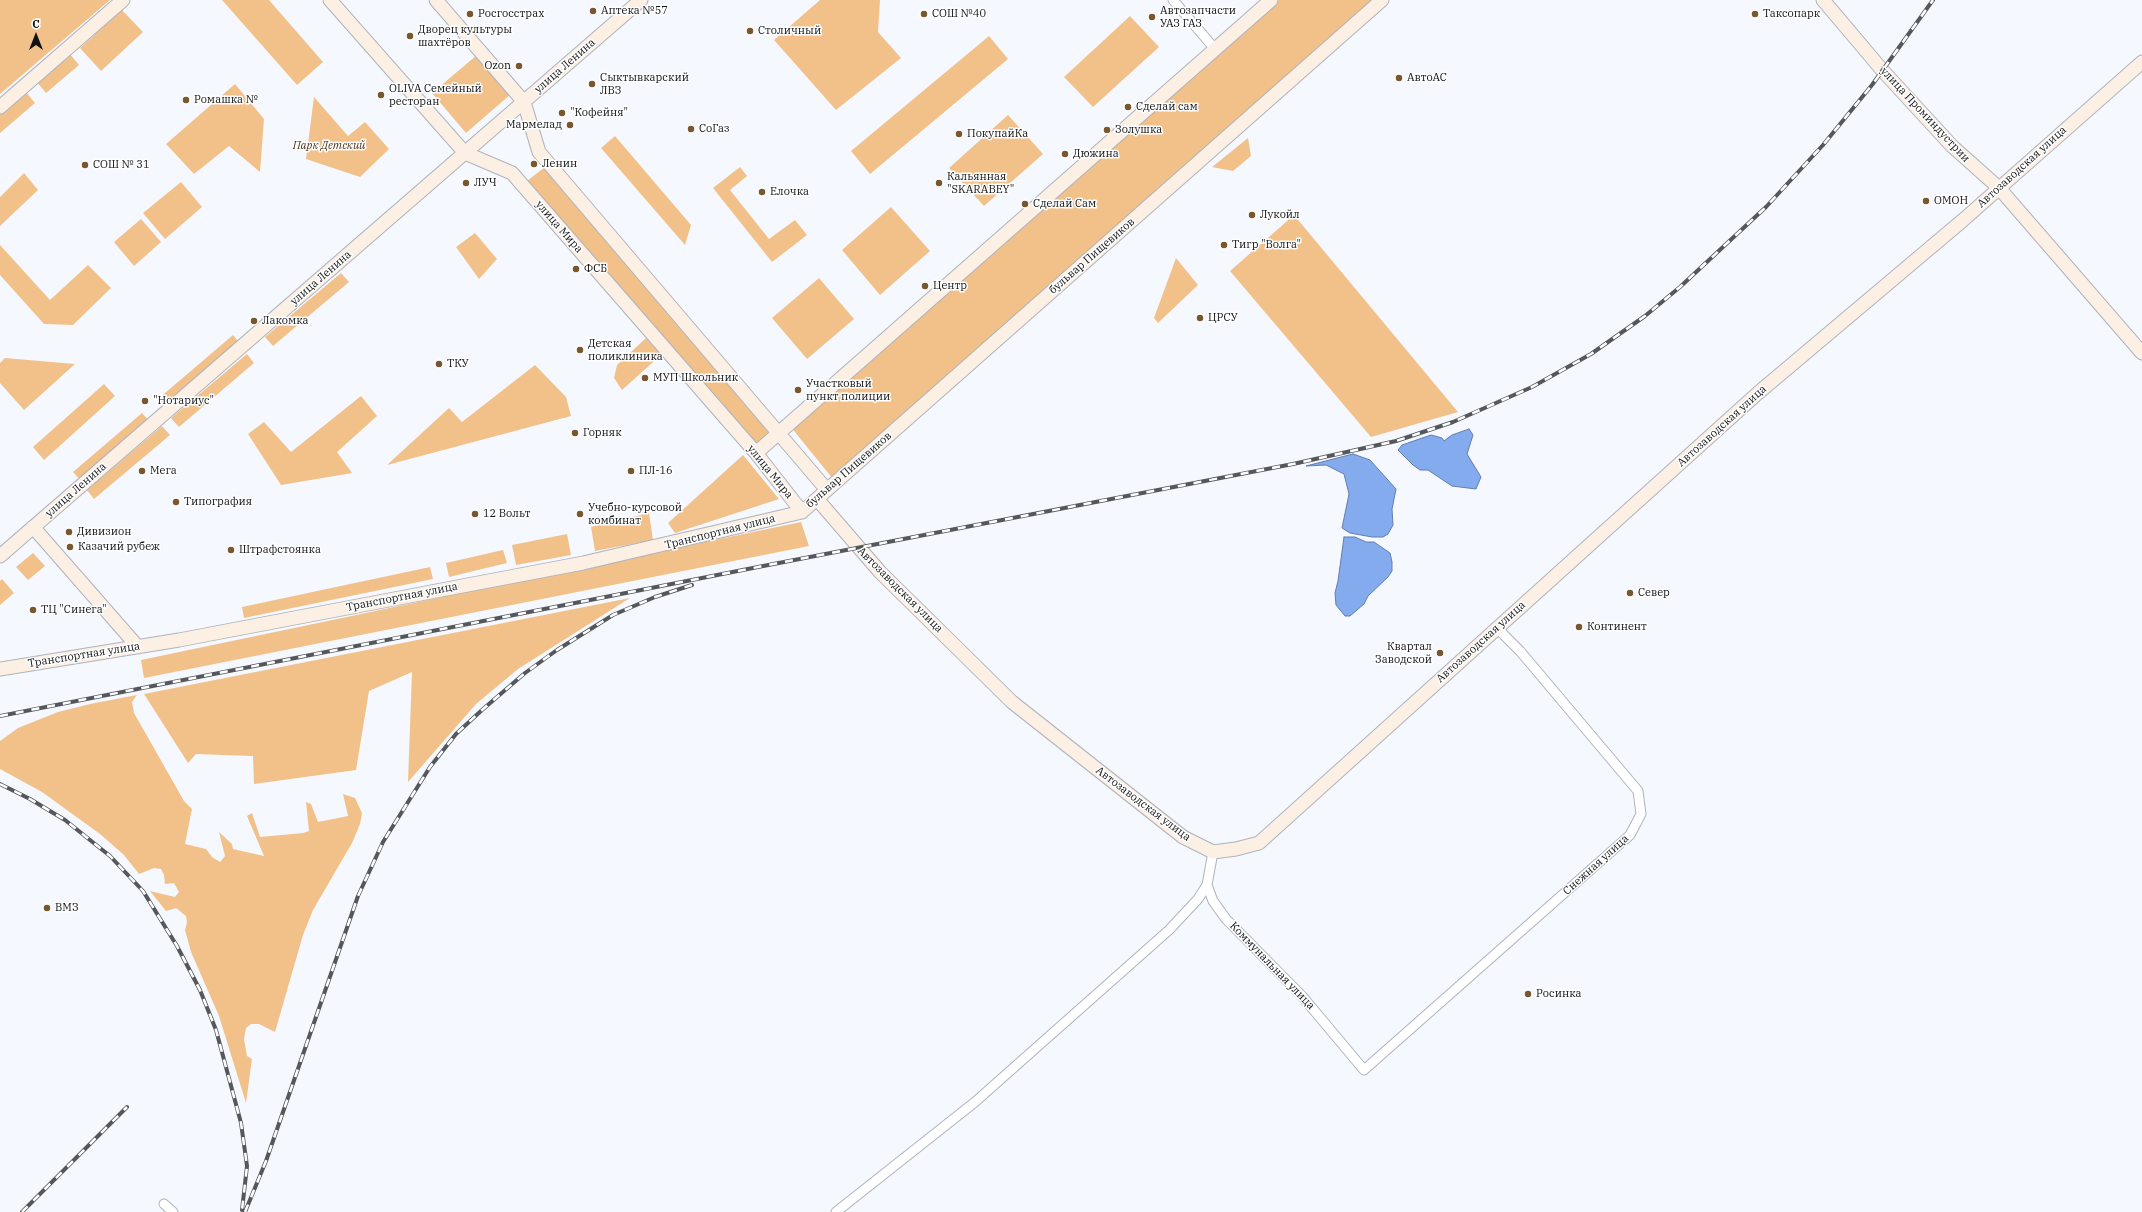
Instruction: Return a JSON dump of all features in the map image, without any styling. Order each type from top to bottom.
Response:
[{"type":"main road","points":[[0,107],[123,0]]},
{"type":"main road","name":"улица Мира","points":[[330,0],[465,153],[512,173],[756,453],[802,512]]},
{"type":"main road","points":[[436,0],[524,102],[539,152],[827,490]]},
{"type":"main road","name":"улица Ленина","points":[[0,556],[641,0]]},
{"type":"main road","points":[[756,453],[1271,0]]},
{"type":"main road","name":"бульвар Пищевиков","points":[[802,512],[1382,0]]},
{"type":"main road","name":"улица Проминдустрии","points":[[1823,0],[1883,71],[1952,146],[1999,188],[2142,353]]},
{"type":"main road","name":"Автозаводская улица","points":[[817,499],[880,572],[1012,702],[1183,837],[1213,852],[1236,849],[1259,842],[1496,627],[1602,535],[1758,392],[1999,188],[2142,62]]},
{"type":"main road","name":"Транспортная улица","points":[[0,669],[138,647],[583,563],[802,512]]},
{"type":"main road","points":[[33,527],[138,647]]},
{"type":"street","points":[[1173,0],[1215,49]]},
{"type":"street","name":"Снежная улица","points":[[1364,1070],[1630,835],[1641,814],[1638,791],[1520,650],[1496,627]]},
{"type":"street","points":[[836,1212],[981,1097],[1169,930],[1198,899],[1207,885],[1213,852]]},
{"type":"street","name":"Коммунальная улица","points":[[1207,885],[1213,901],[1226,919],[1302,996],[1364,1070]]},
{"type":"street","points":[[164,1204],[173,1212]]},
{"type":"green space","points":[[0,0],[110,0],[0,94]]},
{"type":"green space","points":[[222,0],[269,0],[323,62],[297,85]]},
{"type":"green space","points":[[820,0],[880,0],[878,32],[901,58],[836,110],[774,40]]},
{"type":"green space","points":[[1277,0],[1372,0],[833,479],[790,426]]},
{"type":"green space","points":[[122,10],[143,32],[101,71],[80,48]]},
{"type":"green space","points":[[1130,16],[1159,47],[1093,107],[1064,77]]},
{"type":"green space","points":[[989,36],[1008,59],[870,174],[851,151]]},
{"type":"green space","points":[[69,53],[79,65],[46,93],[36,81]]},
{"type":"green space","points":[[477,55],[511,94],[466,133],[432,93]]},
{"type":"green space","points":[[235,84],[264,119],[260,172],[229,146],[194,174],[166,144]]},
{"type":"green space","points":[[26,92],[35,103],[0,133],[0,114]]},
{"type":"green space","name":"Парк Детский","points":[[314,97],[348,136],[365,122],[389,149],[360,177],[306,159]]},
{"type":"green space","points":[[1008,115],[1043,154],[984,206],[949,168]]},
{"type":"green space","points":[[615,136],[691,225],[685,245],[601,148]]},
{"type":"green space","points":[[1248,138],[1251,156],[1233,171],[1212,167]]},
{"type":"green space","points":[[545,167],[771,432],[755,446],[527,181]]},
{"type":"green space","points":[[740,167],[747,176],[730,190],[769,239],[795,220],[807,235],[772,262],[713,188]]},
{"type":"green space","points":[[24,173],[38,190],[0,226],[0,197]]},
{"type":"green space","points":[[181,182],[202,207],[165,239],[143,213]]},
{"type":"green space","points":[[891,207],[930,251],[880,295],[842,250]]},
{"type":"green space","points":[[1294,215],[1458,412],[1371,437],[1230,271]]},
{"type":"green space","points":[[141,219],[161,242],[134,266],[114,242]]},
{"type":"green space","points":[[475,233],[497,259],[479,279],[456,247]]},
{"type":"green space","points":[[0,245],[50,300],[88,265],[111,288],[73,325],[44,324],[0,275]]},
{"type":"green space","points":[[1176,258],[1198,285],[1158,323],[1154,318]]},
{"type":"green space","points":[[341,273],[349,282],[273,346],[265,337]]},
{"type":"green space","points":[[819,278],[854,319],[807,359],[772,318]]},
{"type":"green space","points":[[233,335],[241,345],[165,409],[158,399]]},
{"type":"green space","points":[[646,338],[661,355],[622,390],[614,378],[617,365]]},
{"type":"green space","points":[[247,354],[254,363],[179,427],[171,418]]},
{"type":"green space","points":[[5,358],[75,364],[24,410],[0,383],[0,363]]},
{"type":"green space","points":[[535,365],[566,397],[571,416],[387,465],[449,408],[462,422]]},
{"type":"green space","points":[[104,384],[115,396],[44,460],[33,447]]},
{"type":"green space","points":[[361,396],[377,416],[337,452],[352,473],[281,485],[248,434],[264,422],[291,452]]},
{"type":"green space","points":[[142,413],[149,421],[81,481],[73,472]]},
{"type":"green space","points":[[162,426],[170,435],[94,499],[87,490]]},
{"type":"green space","points":[[743,455],[779,499],[675,533],[668,523]]},
{"type":"green space","points":[[649,513],[653,540],[595,551],[591,527]]},
{"type":"green space","points":[[801,522],[809,546],[144,678],[141,660]]},
{"type":"green space","points":[[567,534],[571,555],[516,565],[512,545]]},
{"type":"green space","points":[[503,550],[507,563],[449,577],[446,563]]},
{"type":"green space","points":[[33,553],[45,566],[28,580],[16,567]]},
{"type":"green space","points":[[430,567],[433,579],[244,618],[242,607]]},
{"type":"green space","points":[[2,579],[14,593],[0,605],[0,581]]},
{"type":"green space","points":[[630,598],[518,669],[476,704],[408,782],[412,672],[369,691],[356,770],[254,784],[253,756],[196,754],[188,763],[144,694]]},
{"type":"green space","points":[[137,695],[132,702],[134,713],[184,801],[192,809],[185,844],[206,849],[212,857],[220,862],[225,856],[219,832],[232,844],[233,849],[264,856],[247,816],[252,813],[260,837],[303,833],[309,831],[306,802],[311,804],[318,822],[348,816],[343,794],[355,798],[362,813],[360,824],[352,843],[313,910],[303,935],[275,1032],[259,1024],[251,1024],[246,1028],[244,1039],[247,1056],[252,1059],[246,1103],[219,1016],[191,952],[185,930],[187,922],[186,916],[176,908],[166,911],[150,891],[175,897],[179,892],[174,883],[165,884],[164,875],[161,869],[154,868],[139,874],[124,855],[100,834],[42,792],[0,769],[0,741],[18,728],[58,712]]},
{"type":"water","points":[[1469,429],[1473,435],[1467,454],[1481,477],[1476,489],[1452,486],[1428,470],[1420,470],[1398,450],[1402,445],[1431,435],[1442,438],[1444,441],[1452,435]]},
{"type":"water","points":[[1353,454],[1370,460],[1396,489],[1392,509],[1393,525],[1388,534],[1383,537],[1372,537],[1350,533],[1342,528],[1349,494],[1344,474],[1326,465],[1306,466]]},
{"type":"water","points":[[1344,537],[1355,537],[1366,542],[1374,542],[1390,553],[1392,562],[1392,571],[1388,577],[1368,596],[1364,604],[1350,616],[1345,616],[1336,605],[1335,593]]},
{"type":"railway","points":[[0,716],[758,567],[1293,464],[1396,441],[1453,422],[1532,387],[1591,354],[1645,316],[1680,287],[1766,207],[1823,145],[1872,85],[1933,0]]},
{"type":"railway","points":[[245,1212],[266,1161],[358,896],[383,842],[430,767],[456,734],[482,710],[525,673],[557,650],[613,615],[655,597],[692,585]]},
{"type":"railway","points":[[0,784],[30,799],[65,820],[110,856],[143,891],[177,946],[200,990],[216,1030],[241,1123],[247,1166],[242,1210]]},
{"type":"railway","points":[[22,1212],[127,1107]]},
{"type":"place","name":"Аптека №57","points":[[593,11]]},
{"type":"place","name":"Росгосстрах","points":[[470,14]]},
{"type":"place","name":"СОШ №40","points":[[924,14]]},
{"type":"place","name":"Таксопарк","points":[[1755,14]]},
{"type":"place","name":"Автозапчасти УАЗ ГАЗ","points":[[1152,17]]},
{"type":"place","name":"Столичный","points":[[750,31]]},
{"type":"place","name":"Дворец культуры шахтёров","points":[[410,36]]},
{"type":"place","name":"Ozon","points":[[519,66]]},
{"type":"place","name":"АвтоАС","points":[[1399,78]]},
{"type":"place","name":"Сыктывкарский ЛВЗ","points":[[592,84]]},
{"type":"place","name":"OLIVA Семейный ресторан","points":[[381,95]]},
{"type":"place","name":"Ромашка №","points":[[186,100]]},
{"type":"place","name":"Сделай сам","points":[[1128,107]]},
{"type":"place","name":"\"Кофейня\"","points":[[562,113]]},
{"type":"place","name":"Мармелад","points":[[570,125]]},
{"type":"place","name":"СоГаз","points":[[691,129]]},
{"type":"place","name":"Золушка","points":[[1107,130]]},
{"type":"place","name":"ПокупайКа","points":[[959,134]]},
{"type":"place","name":"Дюжина","points":[[1065,154]]},
{"type":"place","name":"Ленин","points":[[534,164]]},
{"type":"place","name":"СОШ № 31","points":[[85,165]]},
{"type":"place","name":"ЛУЧ","points":[[466,183]]},
{"type":"place","name":"Кальянная \"SKARABEY\"","points":[[939,183]]},
{"type":"place","name":"Елочка","points":[[762,192]]},
{"type":"place","name":"ОМОН","points":[[1926,201]]},
{"type":"place","name":"Сделай Сам","points":[[1025,204]]},
{"type":"place","name":"Лукойл","points":[[1252,215]]},
{"type":"place","name":"Тигр \"Волга\"","points":[[1224,245]]},
{"type":"place","name":"ФСБ","points":[[576,269]]},
{"type":"place","name":"Центр","points":[[925,286]]},
{"type":"place","name":"ЦРСУ","points":[[1200,318]]},
{"type":"place","name":"Лакомка","points":[[254,321]]},
{"type":"place","name":"Детская поликлиника","points":[[580,350]]},
{"type":"place","name":"ТКУ","points":[[439,364]]},
{"type":"place","name":"МУП Школьник","points":[[645,378]]},
{"type":"place","name":"Участковый пункт полиции","points":[[798,390]]},
{"type":"place","name":"\"Нотариус\"","points":[[145,401]]},
{"type":"place","name":"Горняк","points":[[575,433]]},
{"type":"place","name":"Мега","points":[[142,471]]},
{"type":"place","name":"ПЛ-16","points":[[631,471]]},
{"type":"place","name":"Типография","points":[[176,502]]},
{"type":"place","name":"12 Вольт","points":[[475,514]]},
{"type":"place","name":"Учебно-курсовой комбинат","points":[[580,514]]},
{"type":"place","name":"Дивизион","points":[[69,532]]},
{"type":"place","name":"Казачий рубеж","points":[[70,547]]},
{"type":"place","name":"Штрафстоянка","points":[[231,550]]},
{"type":"place","name":"Север","points":[[1630,593]]},
{"type":"place","name":"ТЦ \"Синега\"","points":[[33,610]]},
{"type":"place","name":"Континент","points":[[1579,627]]},
{"type":"place","name":"Квартал Заводской","points":[[1440,653]]},
{"type":"place","name":"ВМЗ","points":[[47,908]]},
{"type":"place","name":"Росинка","points":[[1528,994]]}]
